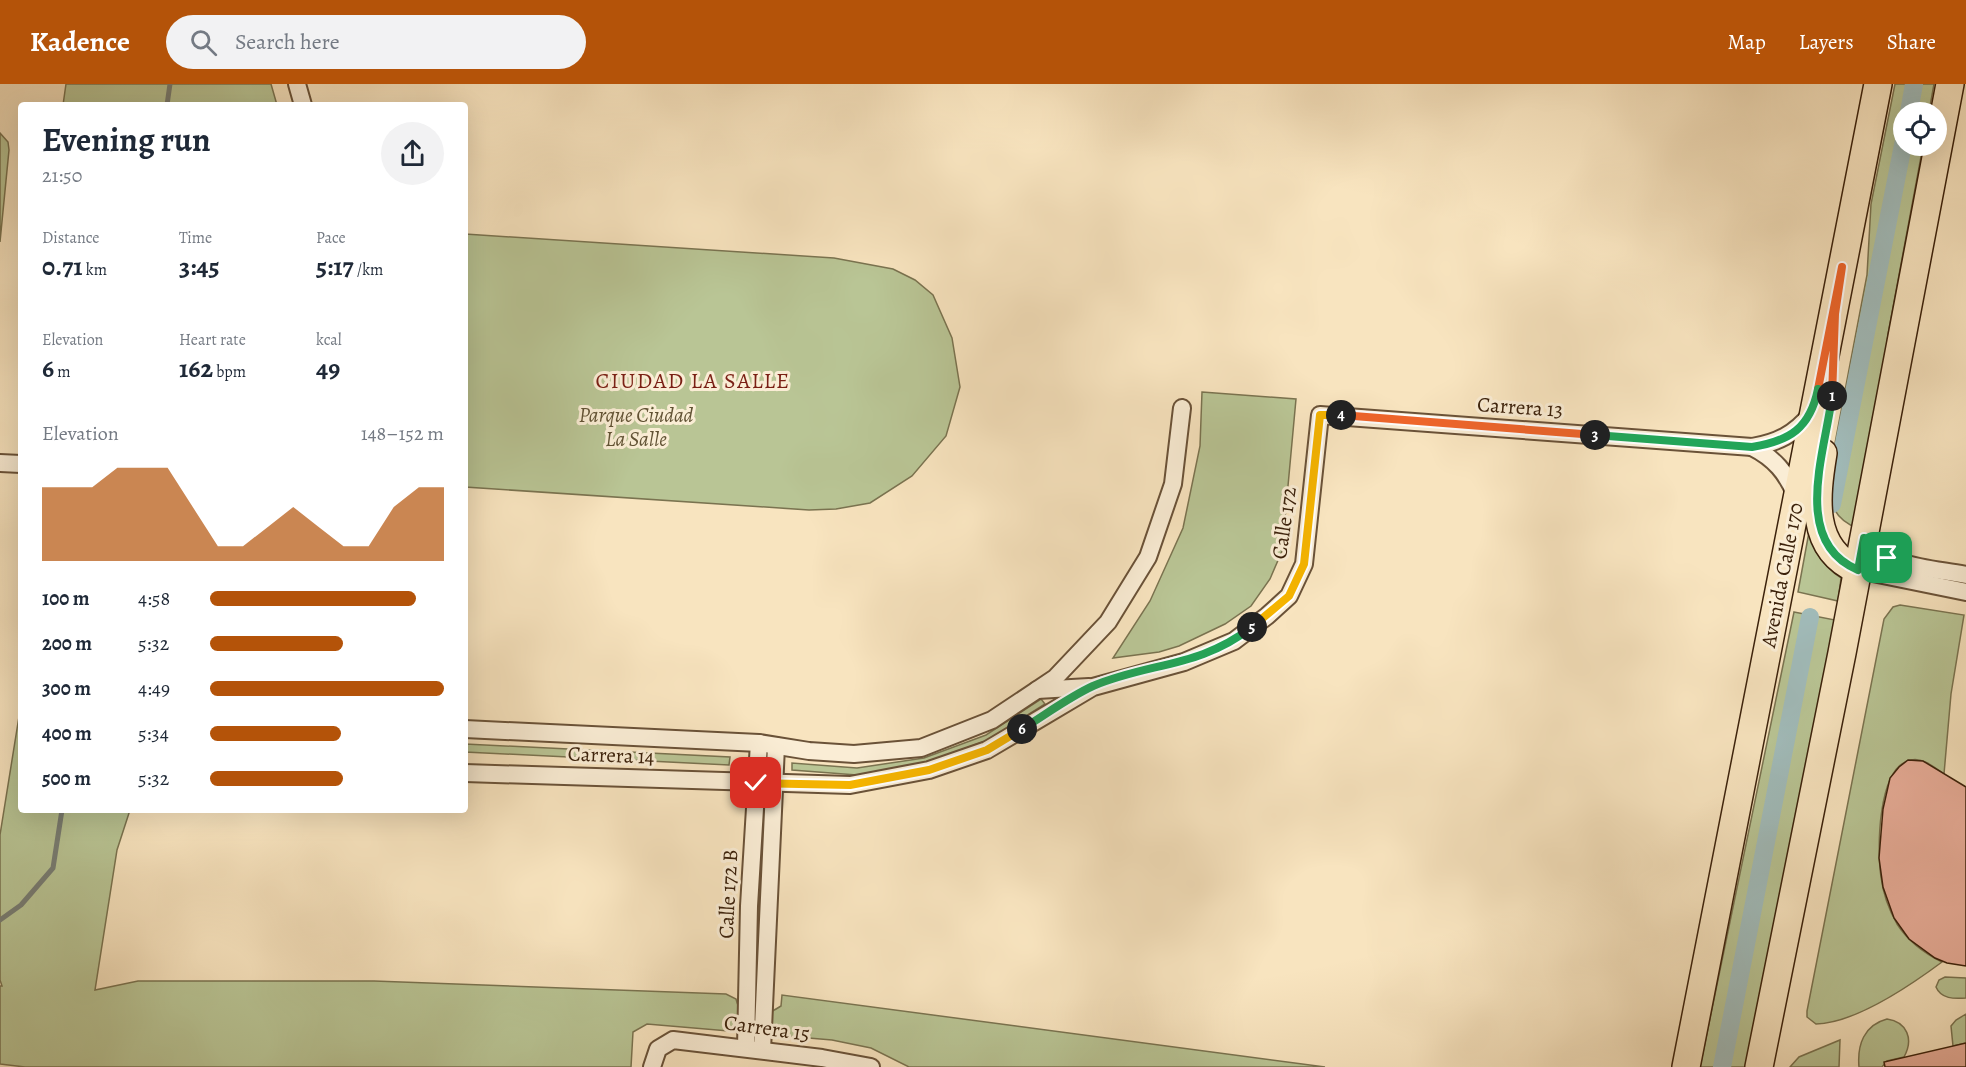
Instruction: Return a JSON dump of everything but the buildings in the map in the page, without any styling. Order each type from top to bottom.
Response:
[{"type":"main road","name":"Avenida Calle 170","points":[[1686,1067],[1878,84]]},
{"type":"main road","points":[[1759,1067],[1858,570],[1949,87]]},
{"type":"main road","points":[[1842,267],[1835,314],[1833,393],[1818,480],[1817,515],[1821,529],[1832,550],[1844,562],[1858,570]]},
{"type":"street","points":[[297,84],[302,102]]},
{"type":"street","points":[[468,729],[759,743],[854,754],[921,748],[992,720],[1055,678],[1108,622],[1148,557],[1173,484],[1182,408]]},
{"type":"street","name":"Carrera 13","points":[[1320,415],[1752,447],[1773,443],[1791,435],[1814,411]]},
{"type":"street","name":"Calle 172","points":[[1093,687],[1209,653],[1234,641],[1268,616],[1289,596],[1304,564],[1320,415]]},
{"type":"street","name":"Carrera 13","points":[[1752,447],[1771,457],[1784,471],[1797,498]]},
{"type":"street","points":[[0,463],[18,464]]},
{"type":"street","points":[[1864,538],[1878,553],[1900,562],[1966,575]]},
{"type":"street","points":[[1858,570],[1966,592]]},
{"type":"street","points":[[1036,690],[1093,687]]},
{"type":"street","name":"Carrera 14","points":[[468,773],[850,785],[929,770],[987,750],[1093,687]]},
{"type":"street","name":"Calle 172 B","points":[[754,1049],[749,906],[759,743]]},
{"type":"street","name":"Calle 172 B","points":[[754,1049],[776,746]]},
{"type":"street","name":"Carrera 15","points":[[652,1067],[658,1049],[673,1040],[754,1049],[871,1067]]},
{"type":"green space","points":[[66,84],[271,84],[276,102],[63,102]]},
{"type":"green space","points":[[1895,84],[1934,84],[1931,102],[1893,102],[1893,156],[1921,156],[1888,334],[1876,439],[1859,529],[1844,521],[1835,510],[1830,497],[1828,480],[1867,275],[1871,204]]},
{"type":"green space","points":[[0,133],[8,142],[9,150],[0,242]]},
{"type":"green space","name":"Parque Ciudad La Salle","points":[[468,234],[834,258],[893,269],[915,280],[933,295],[952,338],[960,387],[946,436],[912,476],[870,503],[836,509],[809,510],[468,487]]},
{"type":"green space","points":[[1202,392],[1296,399],[1282,551],[1270,579],[1251,606],[1225,624],[1179,646],[1159,652],[1113,658],[1150,601],[1183,528],[1200,446]]},
{"type":"green space","points":[[1809,532],[1820,558],[1841,578],[1838,601],[1798,592]]},
{"type":"green space","points":[[1900,605],[1964,615],[1951,694],[1944,774],[1929,764],[1915,759],[1900,766],[1891,777],[1886,793],[1880,830],[1881,877],[1891,913],[1911,941],[1942,962],[1899,991],[1865,1010],[1832,1022],[1816,1024],[1807,1017],[1807,1011],[1884,619],[1893,607]]},
{"type":"green space","points":[[1794,612],[1835,620],[1749,1067],[1700,1067]]},
{"type":"green space","points":[[1041,699],[1045,704],[988,740],[925,763],[857,775],[792,770],[792,763],[857,768],[924,758],[986,735]]},
{"type":"green space","points":[[18,723],[18,813],[129,813],[117,850],[95,990],[138,981],[374,981],[726,994],[736,999],[743,1013],[748,1016],[768,1013],[781,1006],[782,995],[1325,1067],[909,1067],[871,1048],[832,1040],[647,1024],[633,1032],[631,1067],[25,1067],[0,1064],[0,986],[2,986],[0,980],[0,835]]},
{"type":"green space","points":[[468,744],[730,757],[729,765],[468,752]]},
{"type":"green space","points":[[761,806],[765,806],[755,998],[751,997]]},
{"type":"green space","points":[[1945,977],[1966,978],[1966,998],[1945,996],[1938,991],[1936,987],[1939,980]]},
{"type":"green space","points":[[1966,1014],[1966,1043],[1953,1046],[1951,1026]]},
{"type":"green space","points":[[1887,1019],[1900,1024],[1907,1032],[1908,1044],[1904,1057],[1887,1061],[1882,1067],[1859,1067],[1859,1051],[1864,1037],[1873,1026]]},
{"type":"green space","points":[[1840,1040],[1839,1067],[1790,1067],[1799,1057]]},
{"type":"waterway","points":[[167,102],[170,84]]},
{"type":"waterway","points":[[1911,102],[1914,84]]},
{"type":"waterway","points":[[1832,504],[1901,156]]},
{"type":"waterway","points":[[1722,1067],[1810,617]]},
{"type":"waterway","points":[[0,920],[21,905],[53,868],[62,813]]},
{"type":"district","name":"CIUDAD LA SALLE","points":[[693,380]]},
{"type":"route","points":[[756,783],[850,785],[929,770],[987,750],[1093,687],[1184,662],[1234,641],[1268,616],[1289,596],[1304,564],[1320,415],[1752,447],[1773,443],[1791,435],[1814,411],[1842,267],[1835,314],[1833,393],[1818,480],[1817,515],[1829,546],[1839,559],[1848,565],[1858,570],[1864,538],[1878,553],[1887,558]]}]
